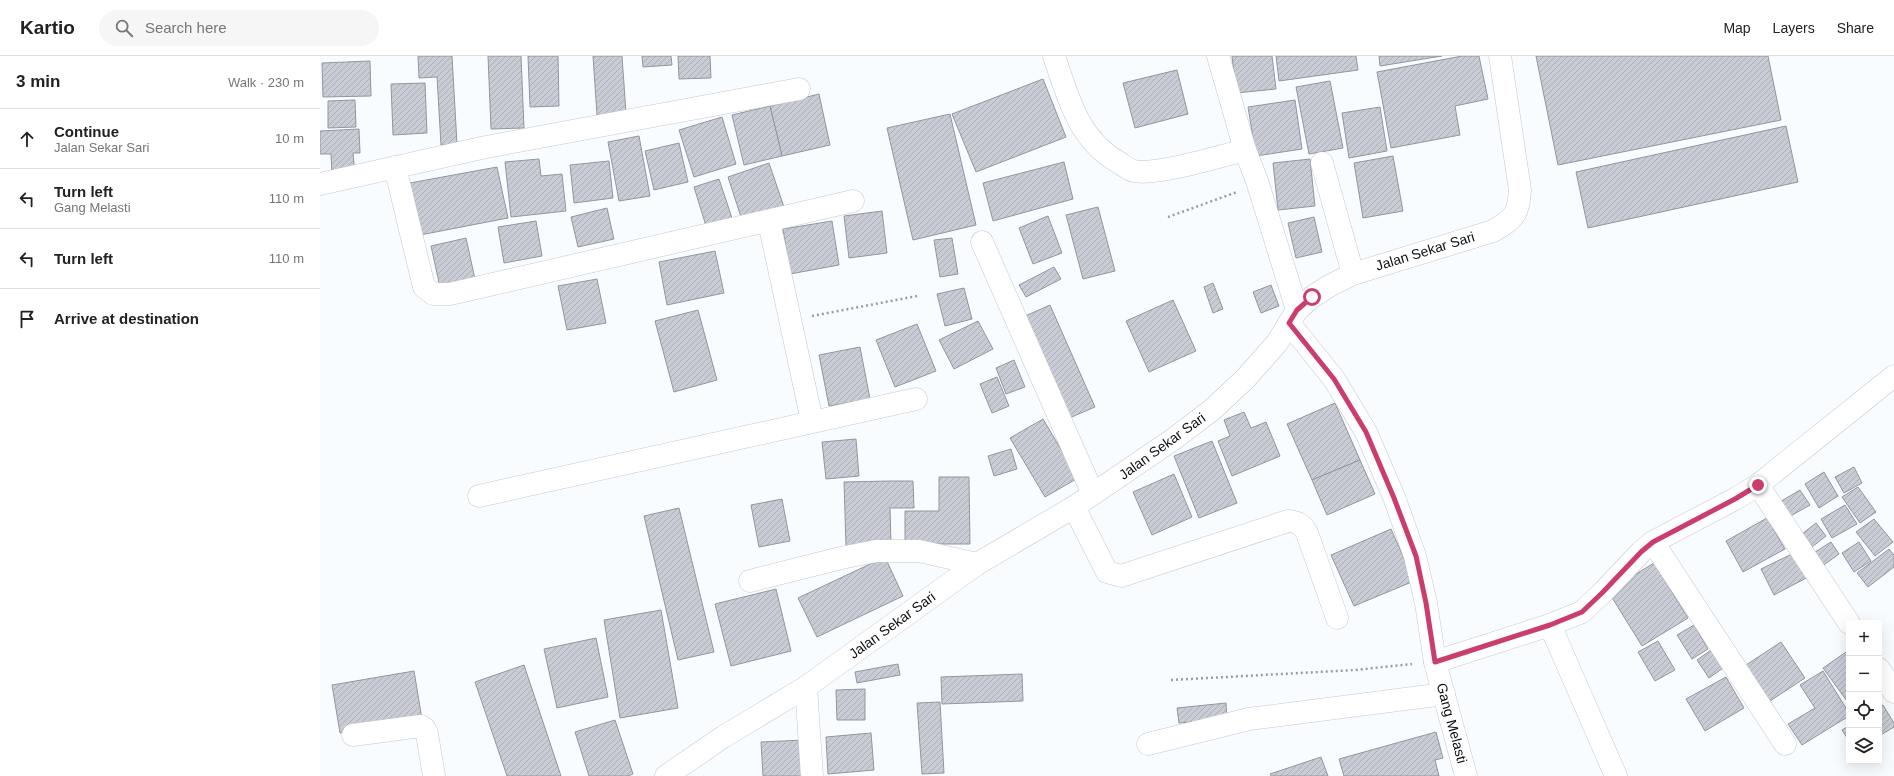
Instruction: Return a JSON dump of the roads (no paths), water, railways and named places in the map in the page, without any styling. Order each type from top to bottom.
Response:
[{"type":"street","points":[[1054,56],[1080,125],[1095,145],[1112,159],[1134,171],[1161,170],[1245,150]]},
{"type":"street","points":[[1218,56],[1245,150],[1257,181],[1293,317]]},
{"type":"street","name":"Jalan Sekar Sari","points":[[666,776],[724,737],[806,687],[976,564],[1074,507],[1175,438],[1213,409],[1245,379],[1277,343],[1293,317],[1323,290],[1353,274],[1493,231],[1509,221],[1518,208],[1520,190],[1500,56]]},
{"type":"street","points":[[320,184],[494,145],[799,89]]},
{"type":"street","points":[[1322,164],[1353,274]]},
{"type":"street","points":[[395,167],[424,286],[433,294],[450,294],[769,222],[853,201]]},
{"type":"street","points":[[769,222],[812,421]]},
{"type":"street","points":[[982,242],[1093,494]]},
{"type":"street","name":"Gang Melasti","points":[[1293,317],[1334,379],[1370,440],[1416,556],[1426,603],[1435,662],[1466,776]]},
{"type":"street","points":[[1435,662],[1550,625],[1582,612],[1641,552],[1653,542],[1735,499],[1758,485],[1894,376]]},
{"type":"street","points":[[479,496],[916,399]]},
{"type":"street","points":[[1758,485],[1847,620]]},
{"type":"street","points":[[1074,507],[1107,572],[1121,576],[1288,521],[1297,522],[1304,526],[1307,533],[1337,618]]},
{"type":"street","points":[[1653,542],[1785,744]]},
{"type":"street","points":[[750,582],[841,558],[876,551],[919,551],[976,564]]},
{"type":"street","points":[[1550,625],[1616,776]]},
{"type":"street","points":[[1882,674],[1894,692]]},
{"type":"street","points":[[806,687],[812,776]]},
{"type":"street","points":[[1148,744],[1249,719],[1444,694]]},
{"type":"street","points":[[353,735],[421,726],[425,729],[427,734],[434,776]]}]
